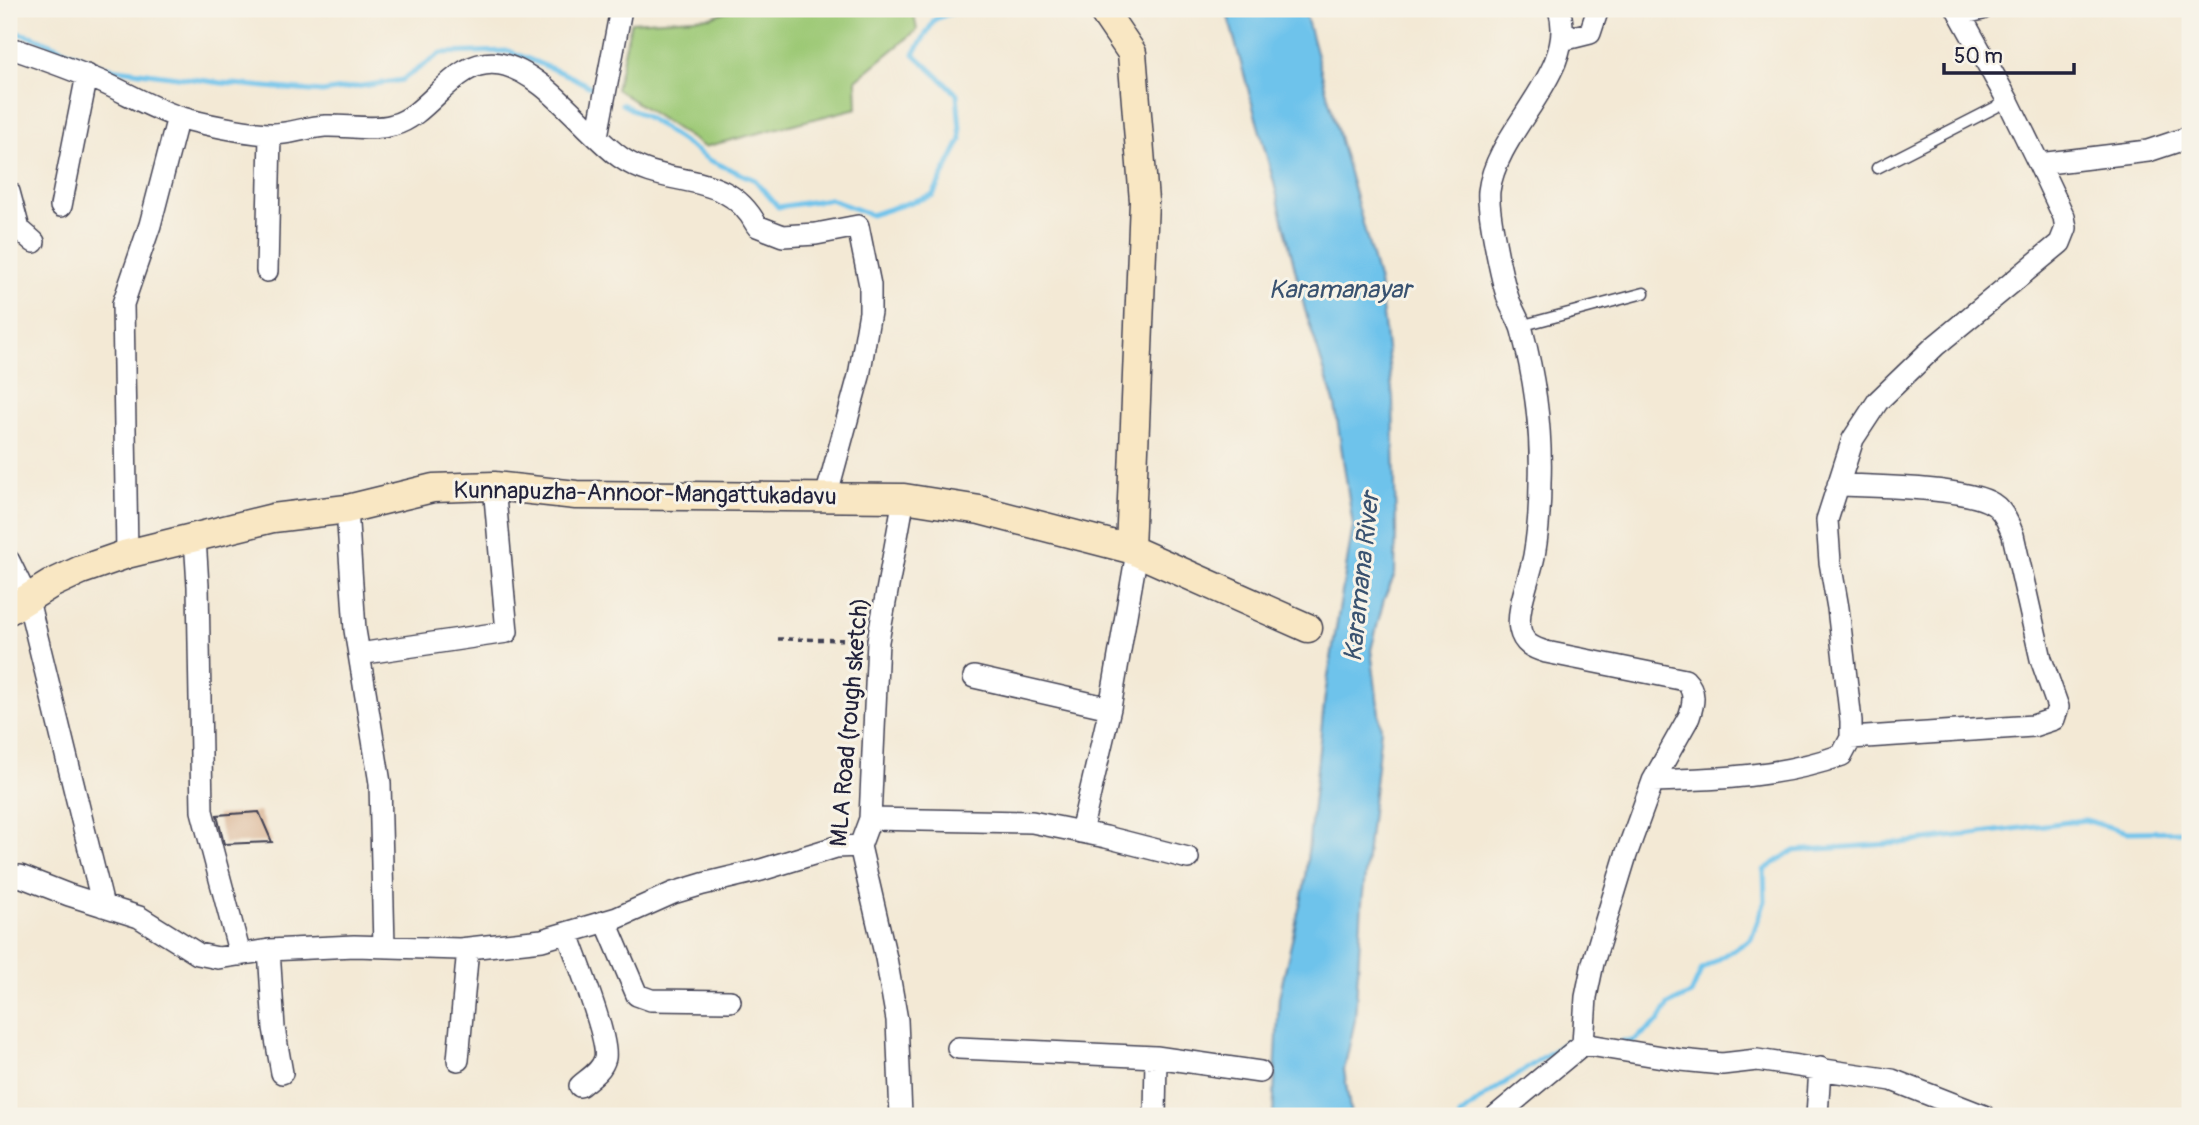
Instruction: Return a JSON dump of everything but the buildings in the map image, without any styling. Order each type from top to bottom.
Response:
[{"type":"street","points":[[597,136],[621,9]]},
{"type":"street","points":[[1081,832],[1110,708],[1133,550],[1144,201],[1132,53],[1102,9]]},
{"type":"street","points":[[1496,1116],[1583,1044],[1586,998],[1593,963],[1626,855],[1653,780],[1689,717],[1693,705],[1693,692],[1685,680],[1546,652],[1529,645],[1520,631],[1520,617],[1534,555],[1541,483],[1540,440],[1534,378],[1521,326],[1509,300],[1488,195],[1492,171],[1512,132],[1552,70],[1562,40],[1564,23],[1559,9]]},
{"type":"street","points":[[1562,40],[1590,33],[1598,9]]},
{"type":"street","points":[[1653,780],[1733,778],[1814,765],[1842,755],[1851,738],[1827,520],[1853,439],[1878,401],[1935,346],[2060,243],[2066,228],[2064,217],[2008,101],[1959,11],[1982,9]]},
{"type":"street","points":[[9,50],[18,50],[87,75],[178,117],[270,134],[326,126],[391,126],[408,120],[449,82],[471,69],[487,64],[499,64],[515,68],[537,82],[620,158],[649,172],[716,187],[748,209],[757,226],[783,236],[816,234],[858,226],[870,285],[870,312],[859,376],[826,497]]},
{"type":"street","points":[[61,206],[87,75]]},
{"type":"street","points":[[127,554],[123,304],[150,225],[178,117]]},
{"type":"street","points":[[267,271],[270,134]]},
{"type":"street","points":[[2039,164],[2148,151],[2190,137]]},
{"type":"street","points":[[9,192],[19,229],[34,242]]},
{"type":"street","points":[[359,654],[507,632],[494,485]]},
{"type":"street","name":"Kunnapuzha-Annoor-Mangattukadavu","points":[[18,605],[51,584],[127,554],[273,518],[347,509],[433,488],[494,485],[576,495],[904,498],[980,510],[1133,550],[1308,628]]},
{"type":"street","points":[[1838,485],[1945,492],[1993,503],[2008,522],[2013,535],[2041,659],[2058,707],[2054,719],[2034,726],[1851,738]]},
{"type":"street","name":"MLA Road (rough sketch)","points":[[901,1116],[897,1020],[886,958],[860,846],[870,819],[878,641],[904,498]]},
{"type":"street","points":[[347,509],[355,630],[380,783],[384,947]]},
{"type":"street","points":[[195,538],[202,811],[240,955]]},
{"type":"street","points":[[9,561],[18,605],[103,906]]},
{"type":"street","points":[[974,677],[1110,708]]},
{"type":"street","points":[[870,819],[1032,822],[1188,858]]},
{"type":"street","points":[[9,878],[20,876],[139,918],[198,954],[218,958],[269,950],[354,946],[468,948],[542,940],[606,922],[673,893],[703,884],[836,847],[860,846]]},
{"type":"street","points":[[606,922],[637,995],[651,1000],[730,1001]]},
{"type":"street","points":[[568,934],[601,1032],[605,1058],[597,1072],[580,1086]]},
{"type":"street","points":[[458,1060],[468,948]]},
{"type":"street","points":[[269,950],[274,1028],[282,1073]]},
{"type":"street","points":[[1583,1044],[1681,1060],[1722,1064],[1757,1060],[1892,1080],[1983,1116]]},
{"type":"street","points":[[958,1048],[1156,1057],[1260,1072]]},
{"type":"street","points":[[1155,1116],[1156,1057]]},
{"type":"street","points":[[1817,1116],[1820,1068]]},
{"type":"lane","points":[[1877,167],[2008,101]]},
{"type":"lane","points":[[1521,326],[1644,293]]},
{"type":"path","points":[[778,639],[878,641]]},
{"type":"green space","points":[[733,9],[913,9],[917,30],[856,80],[857,108],[704,147],[616,89],[631,22],[711,17]]},
{"type":"water","name":"Karamanayar","points":[[1226,9],[1304,9],[1379,282],[1393,398],[1395,574],[1384,599],[1371,650],[1381,729],[1362,903],[1355,1020],[1344,1070],[1351,1116],[1273,1116],[1279,997],[1304,887],[1325,695],[1353,526],[1335,405],[1305,310],[1274,183]]},
{"type":"waterway","points":[[622,104],[650,119],[709,160],[755,180],[778,207],[830,199],[871,215],[933,195],[961,140],[957,94],[914,54],[935,19],[962,9]]},
{"type":"waterway","points":[[9,31],[34,37],[103,67],[222,83],[322,92],[402,80],[441,53],[509,51],[570,76],[596,90]]},
{"type":"waterway","points":[[1623,1041],[1633,1041],[1659,1021],[1668,1005],[1691,994],[1702,969],[1751,939],[1765,901],[1764,870],[1793,851],[1901,843],[2085,820],[2127,832],[2190,831]]},
{"type":"waterway","points":[[1460,1116],[1485,1096],[1568,1041]]},
{"type":"water label","name":"Karamana River","points":[[1361,577]]}]
